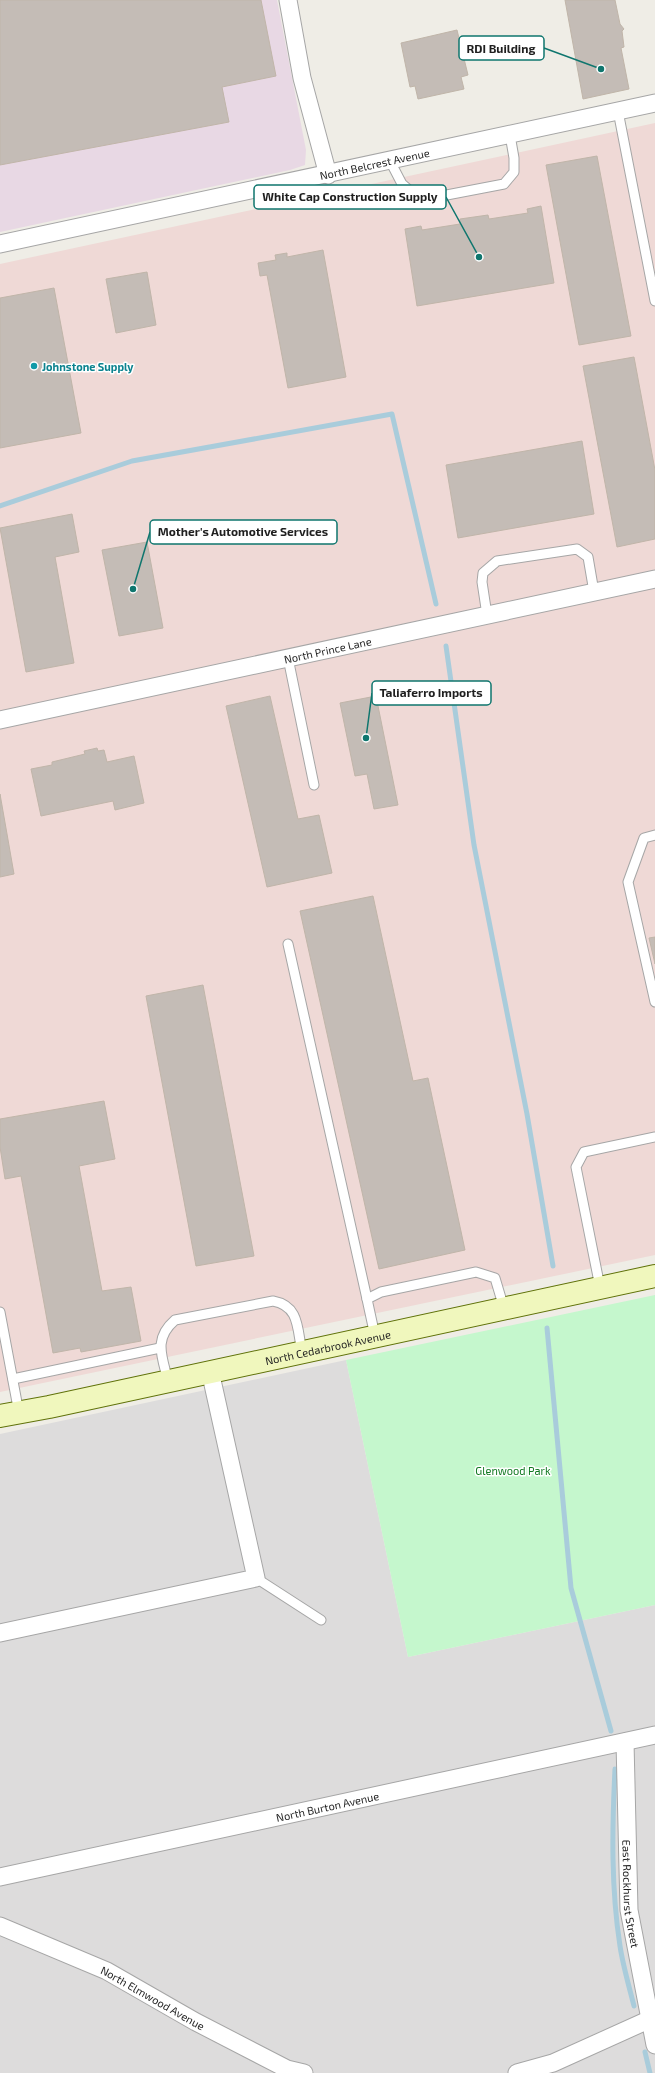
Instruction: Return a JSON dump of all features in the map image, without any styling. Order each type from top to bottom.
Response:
[{"type":"street","points":[[288,0],[302,78],[328,175]]},
{"type":"street","name":"North Belcrest Avenue","points":[[0,244],[328,175],[655,103]]},
{"type":"street","name":"North Prince Lane","points":[[0,720],[655,579]]},
{"type":"street","name":"North Cedarbrook Avenue","points":[[10,1414],[655,1276]]},
{"type":"street","points":[[0,1633],[256,1578],[210,1371]]},
{"type":"street","name":"North Burton Avenue","points":[[0,1877],[655,1735]]},
{"type":"street","name":"East Rockhurst Street","points":[[624,1742],[629,1910],[652,2018],[655,2045]]},
{"type":"street","name":"North Elmwood Avenue","points":[[0,1926],[107,1971],[203,2026],[287,2069],[304,2073]]},
{"type":"street","points":[[517,2073],[553,2062],[652,2018]]},
{"type":"lane","points":[[618,111],[655,301]]},
{"type":"lane","points":[[390,161],[402,184],[416,196],[431,198],[504,184],[514,172],[514,158],[510,135]]},
{"type":"lane","points":[[487,615],[482,582],[483,573],[497,562],[578,549],[588,557],[594,592]]},
{"type":"lane","points":[[288,658],[314,785]]},
{"type":"lane","points":[[655,835],[644,838],[628,882],[655,1002]]},
{"type":"lane","points":[[288,944],[375,1336]]},
{"type":"lane","points":[[600,1288],[576,1167],[584,1152],[655,1137]]},
{"type":"lane","points":[[367,1299],[381,1292],[476,1272],[495,1278],[504,1308]]},
{"type":"lane","points":[[168,1381],[160,1348],[161,1338],[166,1328],[175,1320],[273,1301],[284,1303],[294,1312],[302,1352]]},
{"type":"lane","points":[[0,1312],[13,1379],[10,1414]]},
{"type":"lane","points":[[13,1379],[160,1348]]},
{"type":"lane","points":[[256,1578],[321,1620]]},
{"type":"shaded area","points":[[0,0],[277,0],[306,150],[305,165],[290,170],[0,232]]},
{"type":"shaded area","points":[[655,123],[655,1255],[0,1392],[0,264]]},
{"type":"shaded area","points":[[346,1360],[408,1657],[655,1605],[655,2073],[0,2073],[0,1434]]},
{"type":"green space","name":"Glenwood Park","points":[[655,1295],[655,1605],[408,1657],[346,1360]]},
{"type":"building","points":[[0,0],[261,0],[276,76],[222,87],[229,122],[0,165]]},
{"type":"building","points":[[565,0],[615,0],[620,24],[624,29],[622,31],[624,47],[621,48],[629,89],[583,99]]},
{"type":"building","points":[[457,30],[468,75],[461,77],[464,89],[418,99],[415,86],[410,87],[401,43]]},
{"type":"building","points":[[597,156],[631,336],[579,345],[546,165]]},
{"type":"building","points":[[541,206],[554,283],[417,306],[405,229],[421,226],[422,230],[460,224],[460,219],[488,215],[489,219],[528,213],[527,209]]},
{"type":"building","points":[[323,250],[346,377],[288,388],[267,275],[260,276],[258,263],[276,260],[275,255],[287,253],[287,257]]},
{"type":"building","points":[[147,272],[156,325],[116,333],[106,279]]},
{"type":"building","name":"Johnstone Supply","points":[[54,288],[81,433],[0,448],[0,298]]},
{"type":"building","points":[[634,357],[655,470],[655,539],[617,547],[583,366]]},
{"type":"building","points":[[582,441],[594,514],[458,538],[446,465]]},
{"type":"building","points":[[72,514],[79,552],[55,557],[74,663],[26,672],[0,528]]},
{"type":"building","points":[[147,542],[163,628],[119,636],[102,550]]},
{"type":"building","points":[[270,696],[298,819],[319,815],[332,873],[267,887],[226,706]]},
{"type":"building","points":[[376,696],[398,805],[374,809],[367,774],[355,776],[340,703]]},
{"type":"building","points":[[97,748],[98,751],[104,750],[107,762],[134,756],[144,803],[115,810],[113,801],[41,816],[31,769],[52,765],[52,762],[85,754],[84,751]]},
{"type":"building","points":[[0,794],[14,874],[0,877]]},
{"type":"building","points":[[373,896],[413,1081],[428,1078],[465,1250],[379,1269],[300,911]]},
{"type":"building","points":[[655,937],[655,964],[649,938]]},
{"type":"building","points":[[203,985],[254,1256],[196,1266],[146,996]]},
{"type":"building","points":[[104,1101],[115,1159],[79,1166],[102,1291],[131,1287],[141,1341],[81,1352],[80,1348],[53,1353],[21,1176],[5,1179],[0,1147],[0,1119]]},
{"type":"waterway","points":[[0,506],[132,461],[392,414],[436,604]]},
{"type":"waterway","points":[[446,646],[474,845],[527,1114],[553,1266]]},
{"type":"waterway","points":[[547,1328],[571,1588],[611,1731]]},
{"type":"waterway","points":[[615,1769],[613,1814],[615,1902],[621,1954],[634,2006]]},
{"type":"waterway","points":[[645,2052],[650,2073]]},
{"type":"place","name":"RDI Building","points":[[601,69]]},
{"type":"place","name":"White Cap Construction Supply","points":[[479,257]]},
{"type":"place","name":"Johnstone Supply","points":[[34,366]]},
{"type":"place","name":"Mother's Automotive Services","points":[[133,589]]},
{"type":"place","name":"Taliaferro Imports","points":[[366,738]]}]
